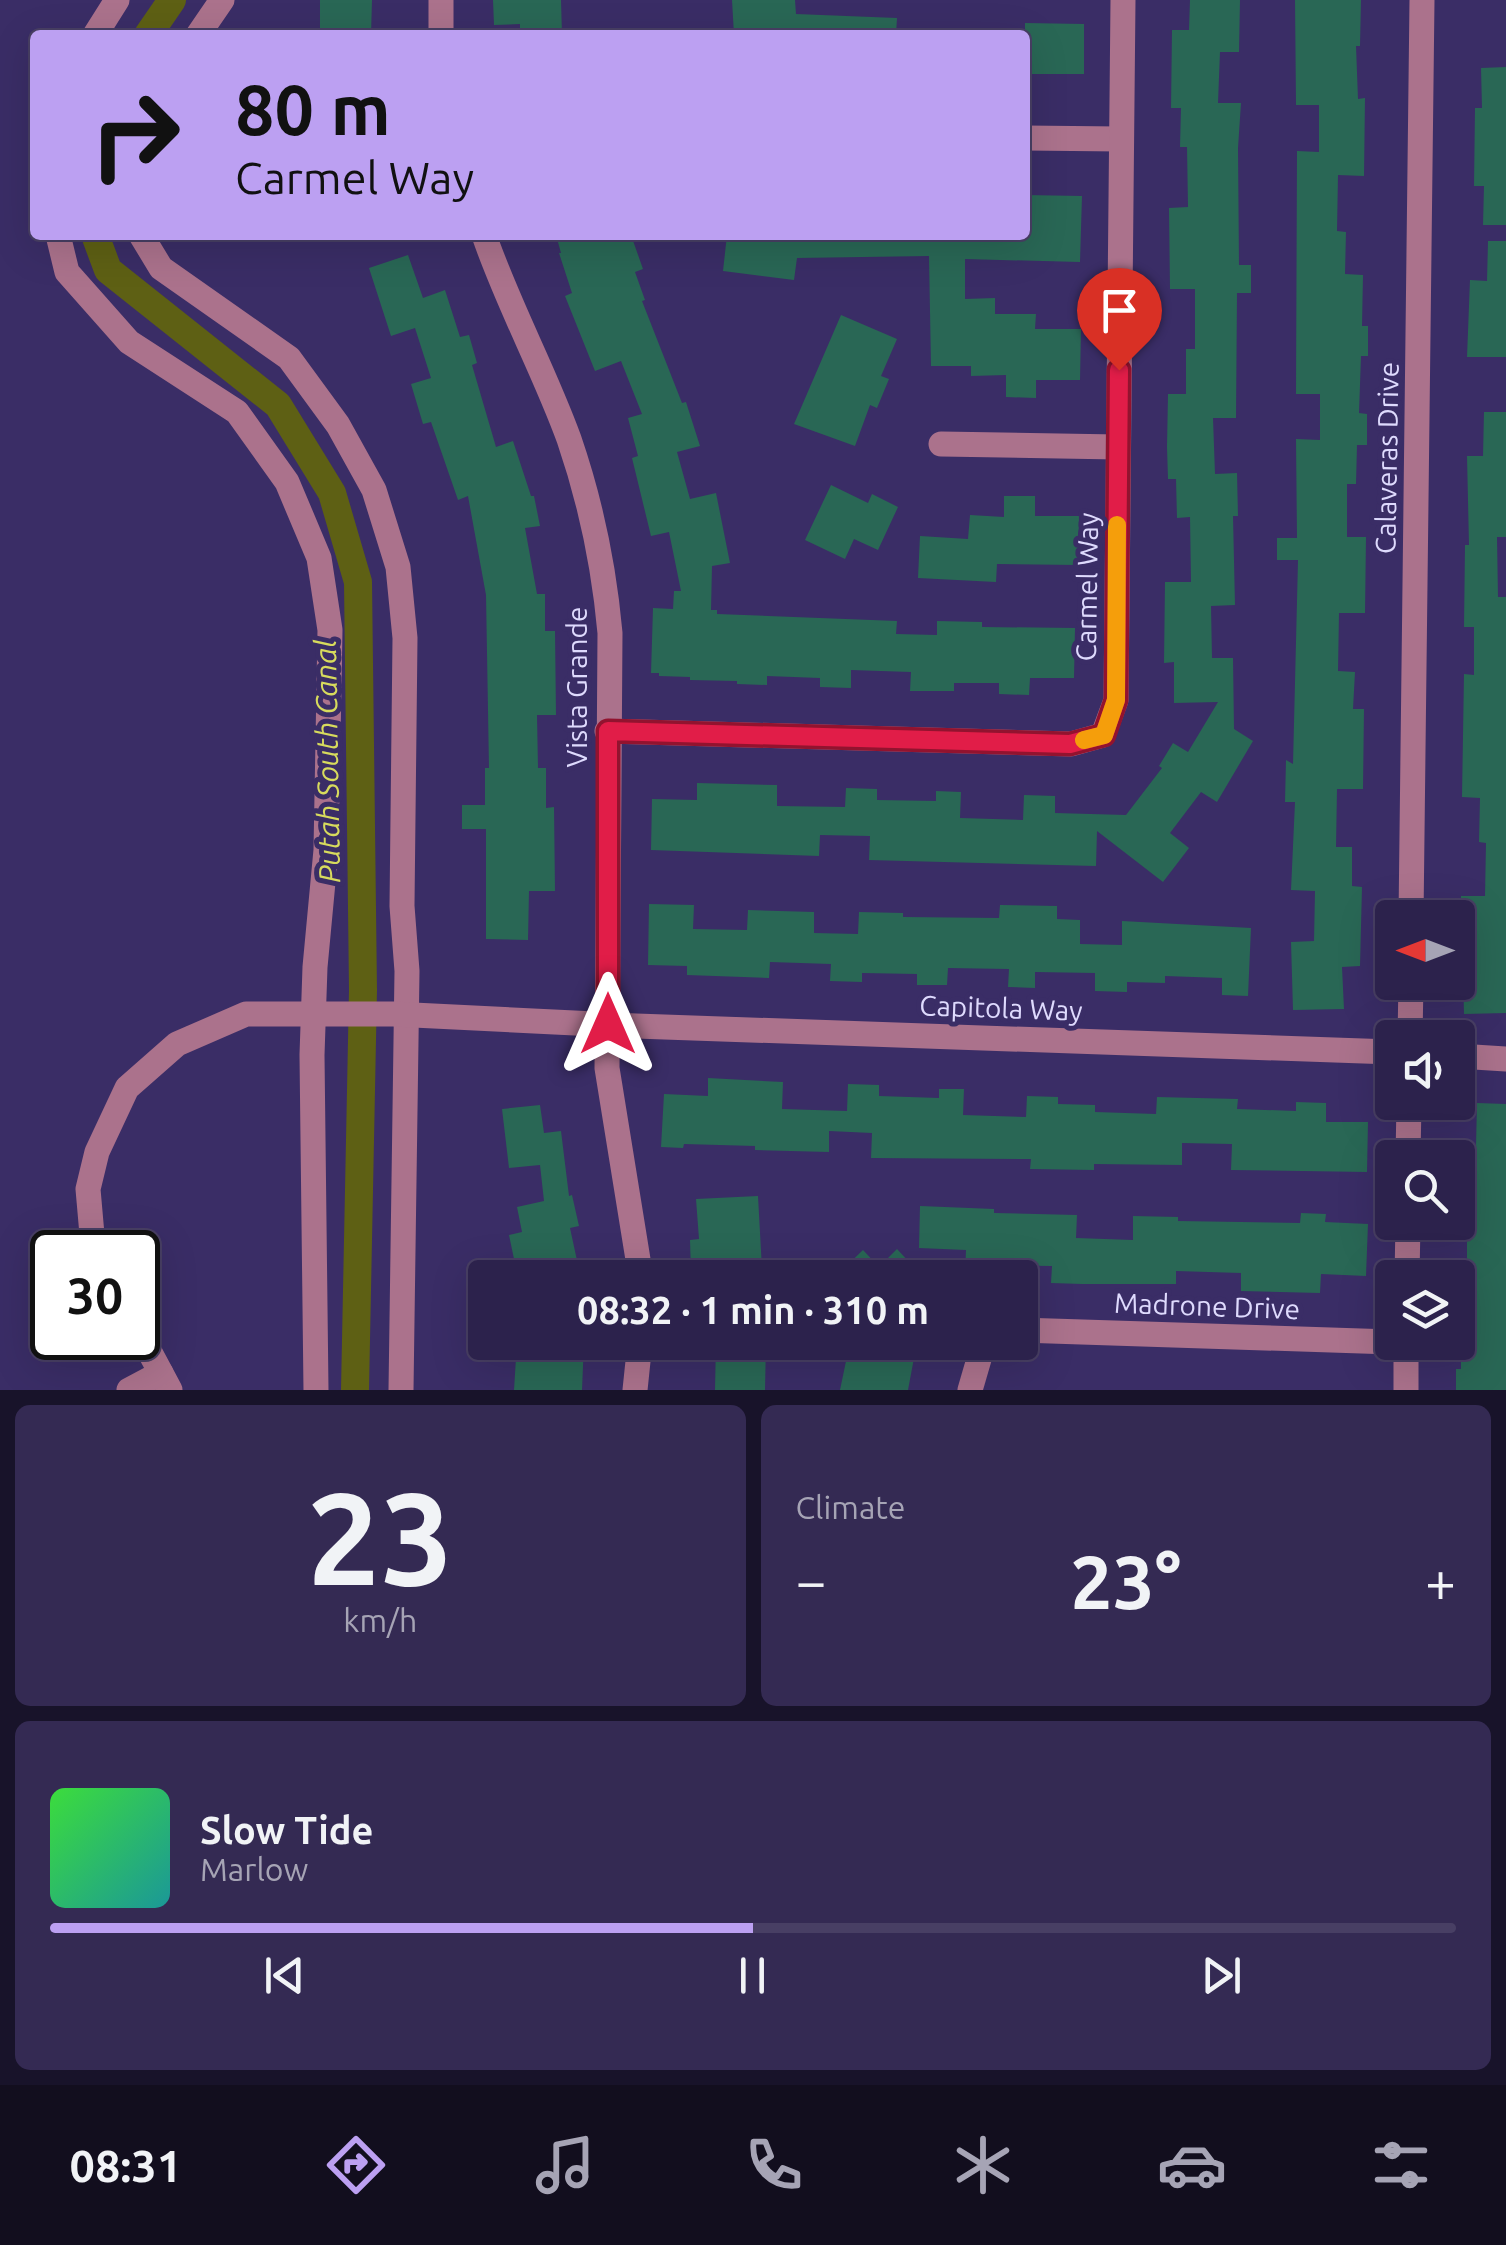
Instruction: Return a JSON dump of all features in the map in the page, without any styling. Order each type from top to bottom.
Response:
[{"type":"street","points":[[98,30],[117,0]]},
{"type":"street","points":[[201,30],[222,0]]},
{"type":"street","points":[[441,0],[441,30]]},
{"type":"street","name":"Carmel Way","points":[[608,731],[1070,744],[1104,735],[1116,700],[1123,0]]},
{"type":"street","name":"Calaveras Drive","points":[[1411,900],[1422,0]]},
{"type":"street","points":[[1030,138],[1120,139]]},
{"type":"street","points":[[59,240],[67,272],[129,342],[237,412],[287,482],[319,558],[330,630],[326,850],[314,967],[320,1012],[312,1056],[316,1390]]},
{"type":"street","points":[[145,240],[161,268],[289,358],[338,424],[374,490],[398,567],[405,638],[401,1390]]},
{"type":"street","name":"Vista Grande","points":[[486,240],[568,436],[588,497],[604,575],[610,633],[611,1104],[639,1260]]},
{"type":"street","points":[[941,444],[1118,447]]},
{"type":"street","name":"Capitola Way","points":[[93,1230],[88,1189],[97,1152],[127,1088],[177,1044],[246,1014],[400,1014],[1375,1051]]},
{"type":"street","points":[[1475,1057],[1506,1059]]},
{"type":"street","name":"Madrone Drive","points":[[1038,1331],[1375,1341]]},
{"type":"street","points":[[635,1390],[638,1360]]},
{"type":"street","points":[[970,1390],[979,1360]]},
{"type":"street","points":[[1405,1360],[1406,1390]]},
{"type":"street","points":[[129,1390],[166,1381]]},
{"type":"building","points":[[320,0],[372,0],[371,30],[320,30]]},
{"type":"building","points":[[493,0],[561,0],[562,30],[520,30],[520,24],[494,25]]},
{"type":"building","points":[[732,0],[795,0],[796,14],[897,18],[896,30],[734,30]]},
{"type":"building","points":[[1190,0],[1240,0],[1239,52],[1220,52],[1218,103],[1241,103],[1239,265],[1251,265],[1251,293],[1237,293],[1236,418],[1213,418],[1215,474],[1237,473],[1238,516],[1233,516],[1235,605],[1211,606],[1212,658],[1233,658],[1234,729],[1253,741],[1217,802],[1201,792],[1170,833],[1189,848],[1163,882],[1097,831],[1096,866],[869,860],[870,836],[820,835],[819,856],[651,850],[652,799],[697,800],[697,783],[777,785],[777,806],[845,807],[846,788],[877,789],[877,800],[936,801],[936,791],[961,792],[960,818],[1023,820],[1024,795],[1055,796],[1055,813],[1126,815],[1162,768],[1159,766],[1173,743],[1188,752],[1218,702],[1174,703],[1174,662],[1164,663],[1165,582],[1191,582],[1190,517],[1177,518],[1176,479],[1168,479],[1167,447],[1168,394],[1186,394],[1186,349],[1195,349],[1195,289],[1170,289],[1169,208],[1188,207],[1187,147],[1180,147],[1181,108],[1171,108],[1172,30],[1189,30]]},
{"type":"building","points":[[1295,0],[1361,0],[1360,46],[1356,46],[1358,99],[1365,98],[1364,176],[1338,175],[1337,231],[1346,232],[1345,274],[1363,275],[1362,326],[1368,326],[1368,356],[1361,356],[1359,413],[1367,414],[1367,445],[1357,445],[1356,484],[1347,484],[1347,537],[1366,537],[1365,613],[1339,613],[1338,671],[1355,672],[1353,709],[1364,709],[1363,789],[1337,789],[1336,847],[1352,847],[1352,886],[1362,887],[1360,966],[1342,967],[1344,1009],[1293,1010],[1291,942],[1314,941],[1315,891],[1291,890],[1295,802],[1285,802],[1286,760],[1293,764],[1298,560],[1277,560],[1277,538],[1297,538],[1296,439],[1320,440],[1320,394],[1296,394],[1297,151],[1319,152],[1319,105],[1296,105]]},
{"type":"building","points":[[1025,23],[1084,24],[1084,74],[1030,74],[1030,30],[1025,30]]},
{"type":"building","points":[[1506,67],[1506,225],[1483,225],[1484,186],[1474,186],[1475,108],[1482,108],[1481,68]]},
{"type":"building","points":[[1030,195],[1082,196],[1080,262],[965,259],[965,299],[995,298],[995,314],[1036,314],[1035,329],[1081,329],[1080,380],[1036,380],[1036,398],[1006,397],[1006,375],[971,376],[971,366],[931,366],[929,256],[797,258],[794,280],[723,271],[726,240],[1030,240]]},
{"type":"building","points":[[557,240],[633,240],[643,269],[635,272],[645,300],[642,301],[682,403],[686,402],[700,446],[677,452],[690,499],[716,493],[730,563],[712,566],[711,610],[717,610],[717,614],[897,621],[896,634],[937,635],[937,621],[982,622],[982,627],[1075,628],[1074,678],[1030,678],[1029,695],[999,694],[999,683],[954,683],[954,691],[910,691],[911,672],[851,670],[851,688],[820,687],[820,678],[767,676],[767,685],[651,673],[653,608],[673,609],[674,591],[681,591],[669,532],[651,536],[632,458],[638,456],[628,418],[642,414],[621,361],[595,371],[565,296],[572,293]]},
{"type":"building","points":[[1488,241],[1506,241],[1506,357],[1467,357],[1470,280],[1487,281]]},
{"type":"building","points":[[408,255],[423,298],[445,290],[460,337],[469,335],[477,363],[472,365],[496,447],[513,441],[534,496],[540,526],[525,528],[537,594],[545,594],[545,631],[555,631],[556,715],[537,715],[538,768],[546,768],[546,808],[554,807],[555,891],[529,891],[528,940],[486,939],[486,829],[462,829],[462,805],[485,805],[485,768],[489,768],[486,595],[468,496],[458,500],[431,422],[423,424],[411,384],[431,378],[415,328],[391,336],[369,268]]},
{"type":"building","points":[[841,315],[897,339],[881,376],[889,379],[877,408],[870,405],[855,446],[794,424]]},
{"type":"building","points":[[1484,412],[1506,412],[1506,537],[1497,537],[1498,597],[1506,597],[1506,1013],[1464,1014],[1464,1000],[1475,1000],[1475,900],[1461,900],[1461,896],[1485,896],[1486,843],[1479,842],[1480,798],[1462,797],[1464,674],[1474,675],[1474,627],[1464,627],[1465,545],[1469,545],[1467,456],[1483,456]]},
{"type":"building","points":[[831,485],[868,503],[872,494],[898,507],[878,550],[854,539],[845,559],[805,540]]},
{"type":"building","points":[[1004,496],[1035,496],[1035,516],[1079,516],[1078,565],[997,564],[996,582],[918,578],[920,536],[968,539],[970,515],[1004,517]]},
{"type":"building","points":[[649,904],[694,905],[693,929],[747,930],[748,910],[814,912],[814,933],[858,934],[859,912],[903,913],[903,917],[999,918],[1000,905],[1057,906],[1057,919],[1080,920],[1080,944],[1122,945],[1122,921],[1251,928],[1248,996],[1222,995],[1222,978],[1165,976],[1165,983],[1127,982],[1127,992],[1095,991],[1095,973],[1035,972],[1035,988],[1008,987],[1009,969],[948,968],[947,985],[917,985],[917,974],[862,973],[862,982],[830,981],[831,964],[770,962],[769,978],[687,975],[687,966],[648,965]]},
{"type":"building","points":[[708,1078],[783,1082],[782,1109],[847,1111],[848,1084],[879,1085],[879,1096],[939,1098],[939,1089],[964,1089],[963,1115],[1026,1117],[1027,1096],[1058,1097],[1058,1104],[1095,1105],[1095,1112],[1156,1114],[1157,1097],[1238,1099],[1237,1109],[1296,1111],[1296,1102],[1326,1103],[1326,1122],[1368,1122],[1367,1172],[1231,1170],[1232,1144],[1182,1143],[1182,1165],[1094,1164],[1094,1170],[1030,1169],[1031,1159],[871,1158],[872,1133],[829,1131],[829,1152],[755,1150],[755,1146],[661,1147],[664,1094],[708,1096]]},
{"type":"building","points":[[1477,1103],[1506,1104],[1506,1390],[1456,1390],[1456,1369],[1461,1369],[1461,1360],[1475,1360],[1475,1260],[1467,1260],[1467,1240],[1475,1240]]},
{"type":"building","points":[[540,1105],[544,1133],[561,1131],[569,1196],[572,1195],[579,1226],[570,1228],[577,1260],[514,1260],[509,1235],[522,1232],[517,1207],[544,1201],[540,1165],[509,1168],[502,1109]]},
{"type":"building","points":[[758,1196],[762,1260],[691,1260],[690,1240],[699,1239],[696,1199]]},
{"type":"building","points":[[920,1206],[1077,1215],[1076,1238],[1133,1240],[1133,1216],[1178,1217],[1178,1221],[1300,1223],[1301,1213],[1326,1214],[1325,1222],[1368,1224],[1366,1276],[1321,1274],[1320,1293],[1241,1291],[1241,1273],[1176,1271],[1176,1284],[1051,1283],[1052,1266],[1038,1266],[1038,1260],[966,1260],[966,1250],[919,1248]]},
{"type":"building","points":[[897,1249],[907,1260],[886,1260]]},
{"type":"building","points":[[863,1250],[872,1260],[853,1260]]},
{"type":"building","points":[[516,1360],[583,1360],[582,1390],[514,1390]]},
{"type":"building","points":[[716,1360],[766,1360],[765,1390],[715,1390]]},
{"type":"building","points":[[846,1360],[914,1360],[908,1390],[840,1390]]},
{"type":"waterway","name":"Putah South Canal","points":[[151,30],[172,0]]},
{"type":"waterway","name":"Putah South Canal","points":[[97,240],[108,270],[278,405],[332,493],[358,582],[363,990],[355,1390]]},
{"type":"slow traffic","points":[[1084,740],[1104,735],[1116,700],[1117,525]]},
{"type":"route","points":[[608,1024],[608,731],[1070,744],[1104,735],[1116,700],[1119,370]]}]
